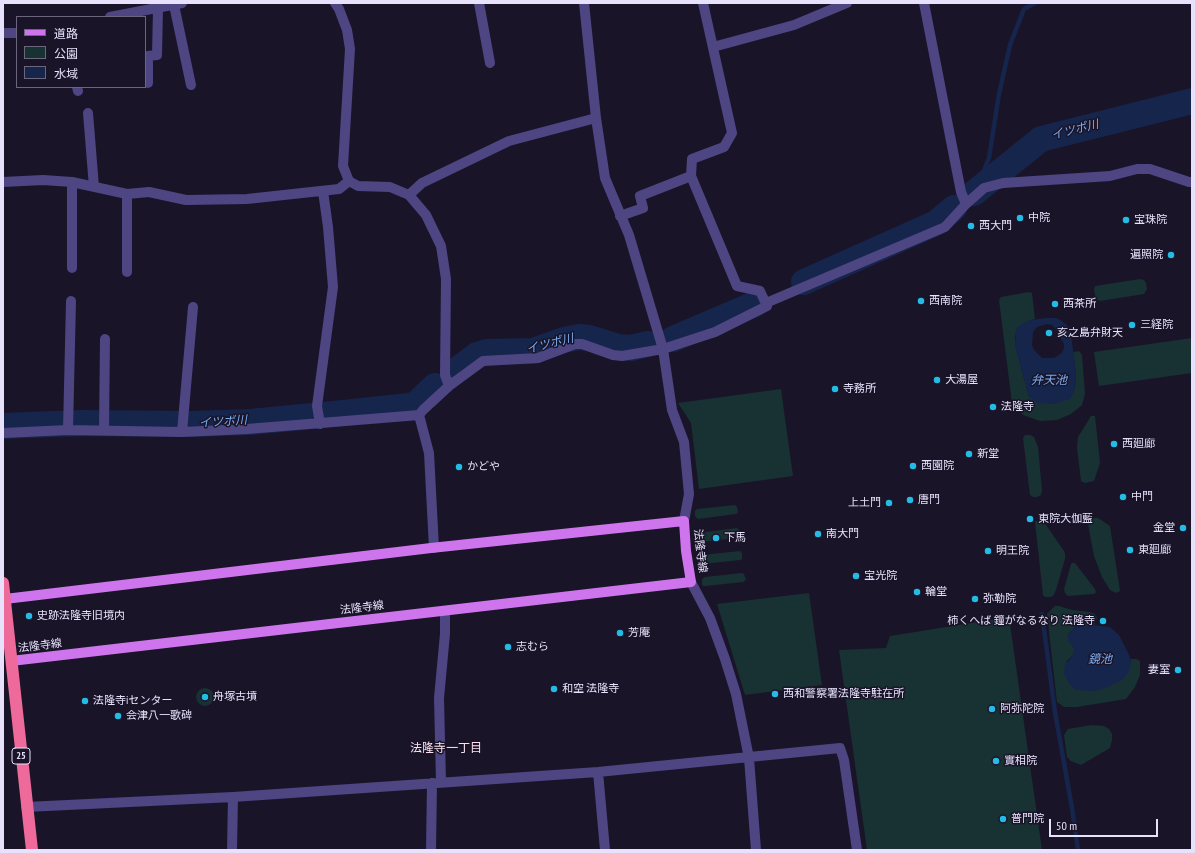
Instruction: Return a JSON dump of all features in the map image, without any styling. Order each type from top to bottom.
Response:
[{"type":"highway","name":"25","points":[[3,583],[6,632],[11,661],[26,807],[32,850]]},
{"type":"main road","name":"法隆寺線","points":[[5,598],[434,548],[684,521],[686,551],[691,582],[11,661]]},
{"type":"street","points":[[335,3],[347,30],[350,49],[343,166],[349,181],[358,186],[390,187],[409,195],[426,215],[441,246],[446,279],[445,375],[449,386]]},
{"type":"street","points":[[479,3],[490,63]]},
{"type":"street","points":[[584,3],[596,118],[605,178],[629,236],[663,349],[672,410],[684,442],[689,494],[684,521]]},
{"type":"street","points":[[3,434],[68,426],[182,426],[247,429],[319,419],[419,415],[449,386],[483,361],[538,358],[575,344],[582,344],[613,355],[622,356],[663,349],[715,332],[767,306],[760,291],[737,286],[691,176],[692,159],[724,147],[732,133],[703,3]]},
{"type":"street","points":[[713,47],[794,25],[847,3]]},
{"type":"street","points":[[924,3],[961,192],[966,204]]},
{"type":"street","points":[[114,16],[147,7],[158,8],[178,4],[190,85]]},
{"type":"street","points":[[148,83],[148,56],[156,55],[158,8]]},
{"type":"street","points":[[3,33],[16,33]]},
{"type":"street","points":[[88,113],[94,187]]},
{"type":"street","points":[[409,195],[422,183],[509,141],[596,118]]},
{"type":"street","points":[[766,303],[946,227],[966,204],[984,188],[1004,183],[1110,176],[1137,169],[1150,169],[1192,182]]},
{"type":"street","points":[[620,216],[643,208],[640,196],[691,176]]},
{"type":"street","points":[[3,182],[43,180],[72,182],[127,194],[149,192],[186,200],[247,199],[322,191],[339,189],[349,181]]},
{"type":"street","points":[[72,182],[72,268]]},
{"type":"street","points":[[319,419],[317,406],[333,287],[328,227],[322,191]]},
{"type":"street","points":[[127,194],[127,272]]},
{"type":"street","points":[[68,426],[71,301]]},
{"type":"street","points":[[182,426],[193,307]]},
{"type":"street","points":[[104,426],[105,339]]},
{"type":"street","points":[[419,415],[429,454],[434,548]]},
{"type":"street","points":[[691,582],[710,618],[736,694],[749,758],[756,850]]},
{"type":"street","points":[[431,850],[436,783],[439,698],[445,634],[445,611]]},
{"type":"street","points":[[26,807],[233,797],[598,772],[840,748],[844,760],[857,850]]},
{"type":"street","points":[[598,772],[605,850]]},
{"type":"street","points":[[232,850],[233,797]]},
{"type":"green space","points":[[1140,279],[1144,280],[1146,283],[1147,289],[1144,294],[1100,301],[1096,299],[1094,290],[1095,286]]},
{"type":"green space","points":[[1029,292],[1032,293],[1035,319],[1017,328],[1015,344],[1029,397],[1073,393],[1076,375],[1073,352],[1079,351],[1082,355],[1085,394],[1082,405],[1071,414],[1057,420],[1040,421],[1023,415],[1012,403],[999,300],[1001,297]]},
{"type":"green space","points":[[1192,338],[1192,373],[1099,386],[1094,352]]},
{"type":"green space","points":[[781,389],[793,476],[699,489],[691,423],[678,403]]},
{"type":"green space","points":[[1091,416],[1095,416],[1100,463],[1094,481],[1085,483],[1081,481],[1077,448],[1078,437]]},
{"type":"green space","points":[[1025,435],[1034,437],[1038,447],[1042,490],[1041,495],[1037,497],[1030,495],[1023,438]]},
{"type":"green space","points":[[735,505],[738,512],[736,514],[698,519],[695,516],[695,511],[697,509]]},
{"type":"green space","points":[[1098,518],[1110,526],[1120,591],[1116,593],[1110,590],[1102,577],[1094,556],[1087,519]]},
{"type":"green space","points":[[1041,520],[1044,522],[1065,554],[1065,559],[1056,590],[1053,596],[1050,597],[1045,597],[1043,595],[1035,522]]},
{"type":"green space","points":[[737,528],[739,530],[740,537],[738,538],[700,542],[697,540],[696,536],[699,533]]},
{"type":"green space","points":[[740,551],[742,553],[742,559],[740,560],[703,564],[699,562],[699,557],[702,555]]},
{"type":"green space","points":[[1072,563],[1075,563],[1095,589],[1096,592],[1094,594],[1068,596],[1065,593],[1064,589]]},
{"type":"green space","points":[[744,574],[746,580],[743,582],[706,586],[703,586],[702,584],[702,579],[705,577]]},
{"type":"green space","points":[[809,593],[822,685],[745,695],[717,604]]},
{"type":"green space","points":[[1055,606],[1090,612],[1095,614],[1097,618],[1094,625],[1078,625],[1069,633],[1068,637],[1074,648],[1074,652],[1066,662],[1131,664],[1130,659],[1140,661],[1140,675],[1135,687],[1126,699],[1077,707],[1064,707],[1057,702],[1047,614]]},
{"type":"green space","points":[[1009,617],[1042,850],[867,850],[839,650],[886,648],[890,636]]},
{"type":"green space","name":"舟塚古墳","points":[[205,688],[211,691],[214,697],[211,703],[205,706],[199,703],[196,697],[199,691]]},
{"type":"green space","points":[[1091,725],[1104,726],[1109,729],[1112,734],[1110,748],[1081,765],[1071,761],[1067,757],[1064,735],[1068,729]]},
{"type":"water","name":"弁天池","points":[[1056,318],[1069,327],[1076,375],[1075,386],[1070,399],[1054,404],[1037,403],[1029,397],[1015,344],[1017,328],[1031,320]],"holes":[[[1047,324],[1052,325],[1064,344],[1064,348],[1062,353],[1054,358],[1042,358],[1034,350],[1032,345],[1033,332],[1037,327]]]},
{"type":"water","name":"鏡池","points":[[1078,625],[1110,627],[1119,635],[1130,657],[1131,664],[1128,673],[1122,680],[1106,688],[1094,691],[1076,690],[1070,685],[1064,673],[1065,665],[1073,655],[1074,648],[1068,641],[1068,637],[1069,633]]},
{"type":"waterway","points":[[975,192],[989,158],[999,94],[1010,45],[1024,9],[1035,3]]},
{"type":"waterway","name":"イツボ川","points":[[974,193],[1041,139],[1192,101]]},
{"type":"waterway","name":"イツボ川","points":[[804,282],[936,223],[954,208]]},
{"type":"waterway","name":"イツボ川","points":[[673,339],[755,304]]},
{"type":"waterway","name":"イツボ川","points":[[457,370],[477,355],[487,352],[533,351],[564,340],[579,337],[589,338],[618,347],[631,348],[648,344]]},
{"type":"waterway","name":"イツボ川","points":[[3,426],[81,423],[192,424],[250,422],[409,406],[416,404],[435,386]]},
{"type":"waterway","points":[[1042,614],[1055,712],[1078,850]]},
{"type":"place","name":"中院","points":[[1020,218]]},
{"type":"place","name":"宝珠院","points":[[1126,220]]},
{"type":"place","name":"西大門","points":[[971,226]]},
{"type":"place","name":"遍照院","points":[[1171,255]]},
{"type":"place","name":"西南院","points":[[921,301]]},
{"type":"place","name":"西茶所","points":[[1055,304]]},
{"type":"place","name":"三経院","points":[[1132,325]]},
{"type":"place","name":"亥之島弁財天","points":[[1049,333]]},
{"type":"place","name":"大湯屋","points":[[937,380]]},
{"type":"place","name":"寺務所","points":[[835,389]]},
{"type":"place","name":"法隆寺","points":[[993,407]]},
{"type":"place","name":"西廻廊","points":[[1114,444]]},
{"type":"place","name":"新堂","points":[[969,454]]},
{"type":"place","name":"西園院","points":[[913,466]]},
{"type":"place","name":"かどや","points":[[459,467]]},
{"type":"place","name":"中門","points":[[1123,497]]},
{"type":"place","name":"唐門","points":[[910,500]]},
{"type":"place","name":"上土門","points":[[889,503]]},
{"type":"place","name":"東院大伽藍","points":[[1030,519]]},
{"type":"place","name":"金堂","points":[[1183,528]]},
{"type":"place","name":"南大門","points":[[818,534]]},
{"type":"place","name":"下馬","points":[[716,538]]},
{"type":"place","name":"東廻廊","points":[[1130,550]]},
{"type":"place","name":"明王院","points":[[988,551]]},
{"type":"place","name":"宝光院","points":[[856,576]]},
{"type":"place","name":"輪堂","points":[[917,592]]},
{"type":"place","name":"弥勒院","points":[[975,599]]},
{"type":"place","name":"史跡法隆寺旧境内","points":[[29,616]]},
{"type":"place","name":"柿くへば 鐘がなるなり 法隆寺","points":[[1103,621]]},
{"type":"place","name":"芳庵","points":[[620,633]]},
{"type":"place","name":"志むら","points":[[508,647]]},
{"type":"place","name":"妻室","points":[[1178,670]]},
{"type":"place","name":"和空 法隆寺","points":[[554,689]]},
{"type":"place","name":"西和警察署法隆寺駐在所","points":[[775,694]]},
{"type":"place","name":"舟塚古墳","points":[[205,697]]},
{"type":"place","name":"法隆寺iセンター","points":[[85,701]]},
{"type":"place","name":"阿弥陀院","points":[[992,709]]},
{"type":"place","name":"会津八一歌碑","points":[[118,716]]},
{"type":"place","name":"實相院","points":[[996,761]]},
{"type":"place","name":"普門院","points":[[1003,819]]},
{"type":"district","name":"法隆寺一丁目","points":[[446,749]]}]
